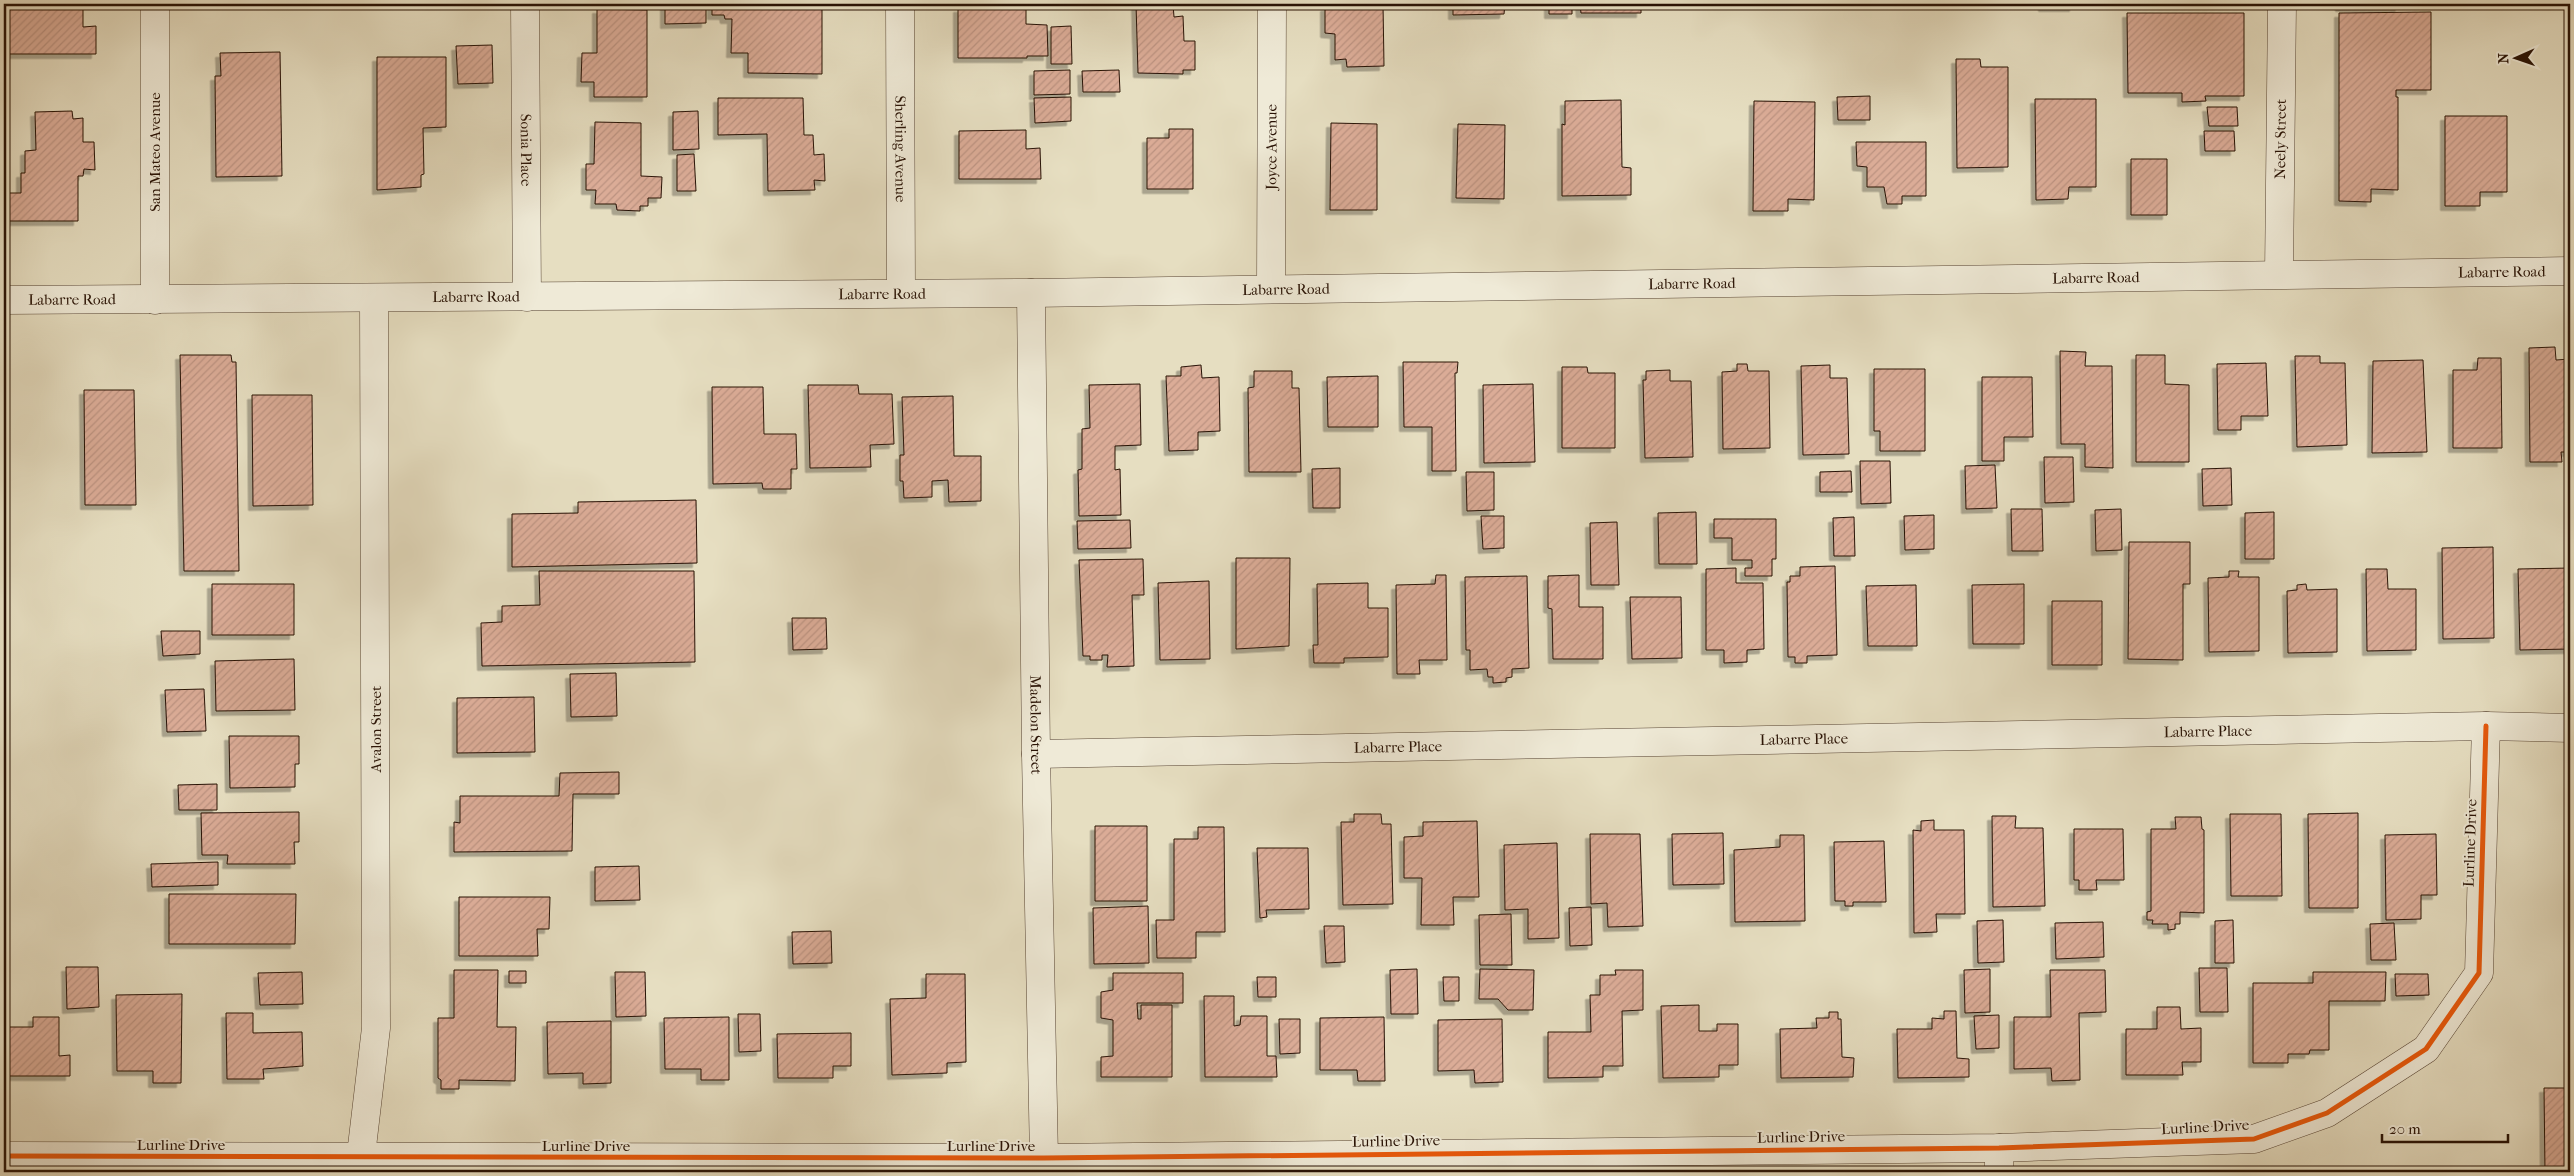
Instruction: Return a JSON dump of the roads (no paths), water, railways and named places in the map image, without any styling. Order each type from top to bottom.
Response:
[{"type":"street","name":"San Mateo Avenue","points":[[154,300],[155,4]]},
{"type":"street","name":"Sonia Place","points":[[525,4],[526,297]]},
{"type":"street","name":"Sherling Avenue","points":[[900,4],[901,293]]},
{"type":"street","name":"Joyce Avenue","points":[[1271,289],[1272,4]]},
{"type":"street","name":"Neely Street","points":[[2279,274],[2282,4]]},
{"type":"street","name":"Labarre Road","points":[[4,300],[1032,293],[2570,271]]},
{"type":"street","name":"Madelon Street","points":[[1032,293],[1036,754],[1044,1158]]},
{"type":"street","name":"Avalon Street","points":[[360,1165],[376,1028],[374,298]]},
{"type":"street","name":"Labarre Place","points":[[1036,754],[2486,726],[2570,728]]},
{"type":"street","name":"Lurline Drive","points":[[4,1156],[360,1165],[1044,1158],[1454,1162],[1999,1160],[2254,1139],[2327,1113],[2426,1049],[2479,973],[2486,726]]}]
